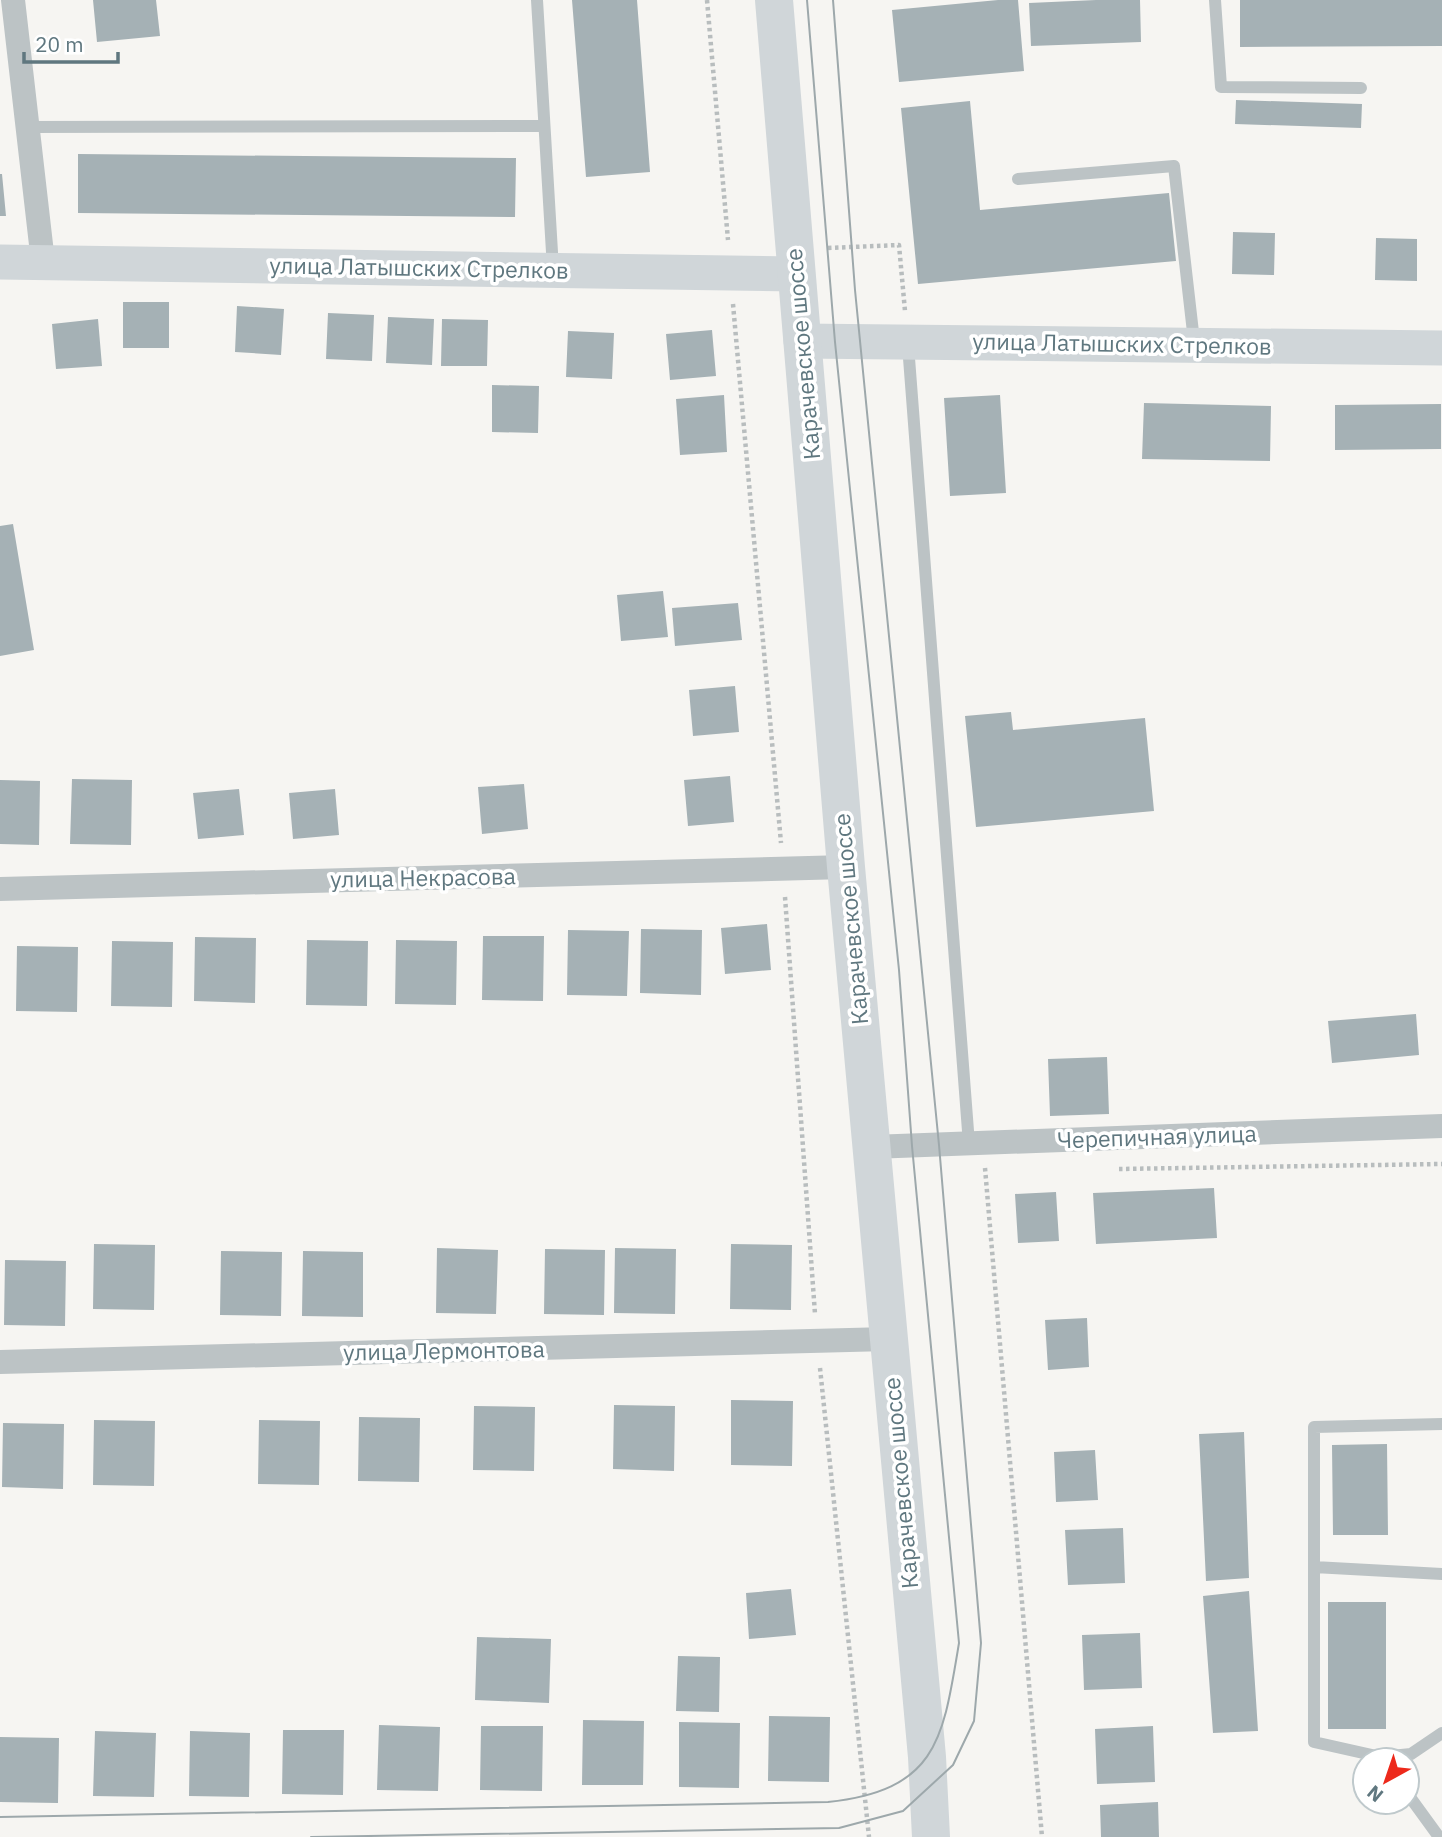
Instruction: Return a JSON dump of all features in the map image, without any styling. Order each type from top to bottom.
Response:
[{"type":"highway","name":"Карачевское шоссе","points":[[774,0],[846,867],[927,1757],[931,1837]]},
{"type":"street","points":[[13,0],[43,262]]},
{"type":"street","name":"улица Латышских Стрелков","points":[[0,262],[731,273],[795,262]]},
{"type":"street","name":"улица Латышских Стрелков","points":[[801,341],[1442,348]]},
{"type":"street","name":"улица Некрасова","points":[[0,889],[846,867]]},
{"type":"street","name":"Черепичная улица","points":[[871,1147],[1442,1126]]},
{"type":"street","name":"улица Лермонтова","points":[[0,1362],[888,1339]]},
{"type":"lane","points":[[537,0],[553,271]]},
{"type":"lane","points":[[1215,0],[1221,87],[1361,88]]},
{"type":"lane","points":[[28,127],[544,126]]},
{"type":"lane","points":[[1018,179],[1174,166],[1195,345]]},
{"type":"lane","points":[[908,342],[976,1144]]},
{"type":"lane","points":[[1351,1751],[1314,1742],[1314,1427],[1442,1424]]},
{"type":"lane","points":[[1314,1567],[1442,1574]]},
{"type":"lane","points":[[1421,1747],[1442,1733]]},
{"type":"lane","points":[[1421,1812],[1439,1837]]},
{"type":"path","points":[[707,0],[783,869],[817,1341],[869,1837]]},
{"type":"path","points":[[795,262],[899,245],[908,342]]},
{"type":"path","points":[[976,1144],[985,1171],[1042,1837]]},
{"type":"path","points":[[1110,1169],[1442,1164]]},
{"type":"path","points":[[985,1171],[999,1171]]},
{"type":"building","points":[[93,0],[156,0],[160,36],[97,42]]},
{"type":"building","points":[[572,0],[637,0],[650,172],[586,177]]},
{"type":"building","points":[[1018,0],[1024,71],[899,82],[892,10]]},
{"type":"building","points":[[1140,0],[1141,42],[1031,46],[1029,3]]},
{"type":"building","points":[[1240,0],[1442,0],[1442,46],[1240,47]]},
{"type":"building","points":[[1236,100],[1362,104],[1361,128],[1235,124]]},
{"type":"building","points":[[970,101],[980,210],[1169,193],[1176,261],[918,284],[901,108]]},
{"type":"building","points":[[78,154],[516,158],[515,217],[78,213]]},
{"type":"building","points":[[2,174],[6,216],[0,216]]},
{"type":"building","points":[[1233,232],[1275,233],[1274,275],[1232,274]]},
{"type":"building","points":[[1376,238],[1417,239],[1417,281],[1375,280]]},
{"type":"building","points":[[123,302],[169,302],[169,348],[123,348]]},
{"type":"building","points":[[237,306],[284,309],[281,355],[235,352]]},
{"type":"building","points":[[328,313],[374,315],[372,361],[326,359]]},
{"type":"building","points":[[388,317],[434,319],[432,365],[386,363]]},
{"type":"building","points":[[98,319],[102,366],[56,369],[52,324]]},
{"type":"building","points":[[442,319],[488,320],[487,366],[441,366]]},
{"type":"building","points":[[712,330],[716,376],[670,380],[666,334]]},
{"type":"building","points":[[568,331],[614,333],[612,379],[566,377]]},
{"type":"building","points":[[492,385],[539,386],[538,433],[492,432]]},
{"type":"building","points":[[724,395],[727,452],[680,455],[676,399]]},
{"type":"building","points":[[1000,395],[1006,493],[950,496],[944,398]]},
{"type":"building","points":[[1144,403],[1271,406],[1270,461],[1142,459]]},
{"type":"building","points":[[1441,404],[1441,449],[1335,450],[1335,405]]},
{"type":"building","points":[[13,524],[34,650],[0,656],[0,526]]},
{"type":"building","points":[[663,591],[668,637],[621,641],[617,595]]},
{"type":"building","points":[[738,603],[742,640],[675,646],[672,608]]},
{"type":"building","points":[[735,686],[739,732],[693,736],[689,690]]},
{"type":"building","points":[[1011,712],[1013,730],[1145,718],[1154,811],[976,827],[965,716]]},
{"type":"building","points":[[730,776],[734,822],[688,826],[684,780]]},
{"type":"building","points":[[72,779],[132,780],[131,845],[70,844]]},
{"type":"building","points":[[0,780],[40,781],[39,845],[0,844]]},
{"type":"building","points":[[524,784],[528,829],[482,834],[478,787]]},
{"type":"building","points":[[239,789],[244,835],[198,839],[193,793]]},
{"type":"building","points":[[335,789],[339,835],[293,839],[289,793]]},
{"type":"building","points":[[767,924],[771,970],[725,974],[721,928]]},
{"type":"building","points":[[641,929],[702,930],[701,995],[640,993]]},
{"type":"building","points":[[568,930],[629,931],[627,996],[567,995]]},
{"type":"building","points":[[483,936],[544,936],[543,1001],[482,1000]]},
{"type":"building","points":[[195,937],[256,938],[255,1003],[194,1001]]},
{"type":"building","points":[[307,940],[368,941],[367,1006],[306,1005]]},
{"type":"building","points":[[396,940],[457,941],[456,1005],[395,1004]]},
{"type":"building","points":[[112,941],[173,942],[172,1007],[111,1006]]},
{"type":"building","points":[[17,946],[78,947],[77,1012],[16,1011]]},
{"type":"building","points":[[1416,1014],[1419,1055],[1332,1063],[1328,1021]]},
{"type":"building","points":[[1107,1057],[1109,1114],[1050,1116],[1048,1059]]},
{"type":"building","points":[[1214,1188],[1217,1238],[1096,1244],[1093,1193]]},
{"type":"building","points":[[1056,1192],[1059,1241],[1018,1243],[1015,1194]]},
{"type":"building","points":[[94,1244],[155,1245],[154,1310],[93,1309]]},
{"type":"building","points":[[731,1244],[792,1245],[791,1310],[730,1309]]},
{"type":"building","points":[[437,1248],[498,1250],[496,1314],[436,1313]]},
{"type":"building","points":[[615,1248],[676,1249],[675,1314],[614,1313]]},
{"type":"building","points":[[545,1249],[605,1250],[604,1315],[544,1314]]},
{"type":"building","points":[[221,1251],[282,1252],[281,1316],[220,1315]]},
{"type":"building","points":[[303,1251],[363,1252],[363,1317],[302,1316]]},
{"type":"building","points":[[5,1260],[66,1261],[65,1326],[4,1325]]},
{"type":"building","points":[[1087,1318],[1089,1367],[1048,1370],[1045,1320]]},
{"type":"building","points":[[731,1400],[793,1401],[792,1466],[731,1465]]},
{"type":"building","points":[[614,1405],[675,1406],[674,1471],[613,1469]]},
{"type":"building","points":[[474,1406],[535,1407],[534,1471],[473,1470]]},
{"type":"building","points":[[359,1417],[420,1418],[419,1482],[358,1481]]},
{"type":"building","points":[[94,1420],[155,1421],[154,1486],[93,1485]]},
{"type":"building","points":[[259,1420],[320,1421],[319,1485],[258,1484]]},
{"type":"building","points":[[3,1423],[64,1424],[63,1489],[2,1487]]},
{"type":"building","points":[[1244,1432],[1249,1578],[1206,1581],[1199,1434]]},
{"type":"building","points":[[1387,1444],[1388,1535],[1333,1535],[1332,1445]]},
{"type":"building","points":[[1095,1450],[1098,1500],[1056,1502],[1054,1452]]},
{"type":"building","points":[[1123,1528],[1125,1583],[1068,1585],[1065,1530]]},
{"type":"building","points":[[791,1589],[796,1635],[749,1639],[746,1593]]},
{"type":"building","points":[[1249,1591],[1258,1731],[1213,1733],[1203,1596]]},
{"type":"building","points":[[1328,1602],[1386,1602],[1386,1729],[1328,1729]]},
{"type":"building","points":[[1140,1633],[1142,1688],[1084,1690],[1082,1635]]},
{"type":"building","points":[[477,1637],[551,1639],[549,1703],[475,1700]]},
{"type":"building","points":[[678,1656],[720,1657],[719,1712],[676,1711]]},
{"type":"building","points":[[769,1716],[830,1717],[829,1782],[768,1781]]},
{"type":"building","points":[[583,1720],[644,1721],[643,1785],[582,1785]]},
{"type":"building","points":[[679,1722],[740,1723],[739,1788],[679,1787]]},
{"type":"building","points":[[379,1725],[440,1727],[438,1791],[377,1790]]},
{"type":"building","points":[[481,1726],[543,1726],[542,1791],[480,1790]]},
{"type":"building","points":[[1153,1726],[1155,1782],[1097,1784],[1095,1729]]},
{"type":"building","points":[[283,1730],[344,1730],[343,1795],[282,1794]]},
{"type":"building","points":[[95,1731],[156,1733],[154,1797],[93,1796]]},
{"type":"building","points":[[190,1731],[250,1733],[249,1797],[189,1796]]},
{"type":"building","points":[[0,1737],[59,1738],[58,1803],[0,1802]]},
{"type":"building","points":[[1158,1802],[1159,1837],[1101,1837],[1100,1805]]},
{"type":"tram line","points":[[0,1817],[828,1802],[865,1796],[893,1786],[914,1772],[929,1754],[940,1732],[959,1643],[912,1146],[899,970],[835,342],[807,0]]},
{"type":"tram line","points":[[311,1837],[839,1828],[903,1811],[953,1765],[974,1721],[981,1643],[939,1145],[855,290],[833,0]]}]
